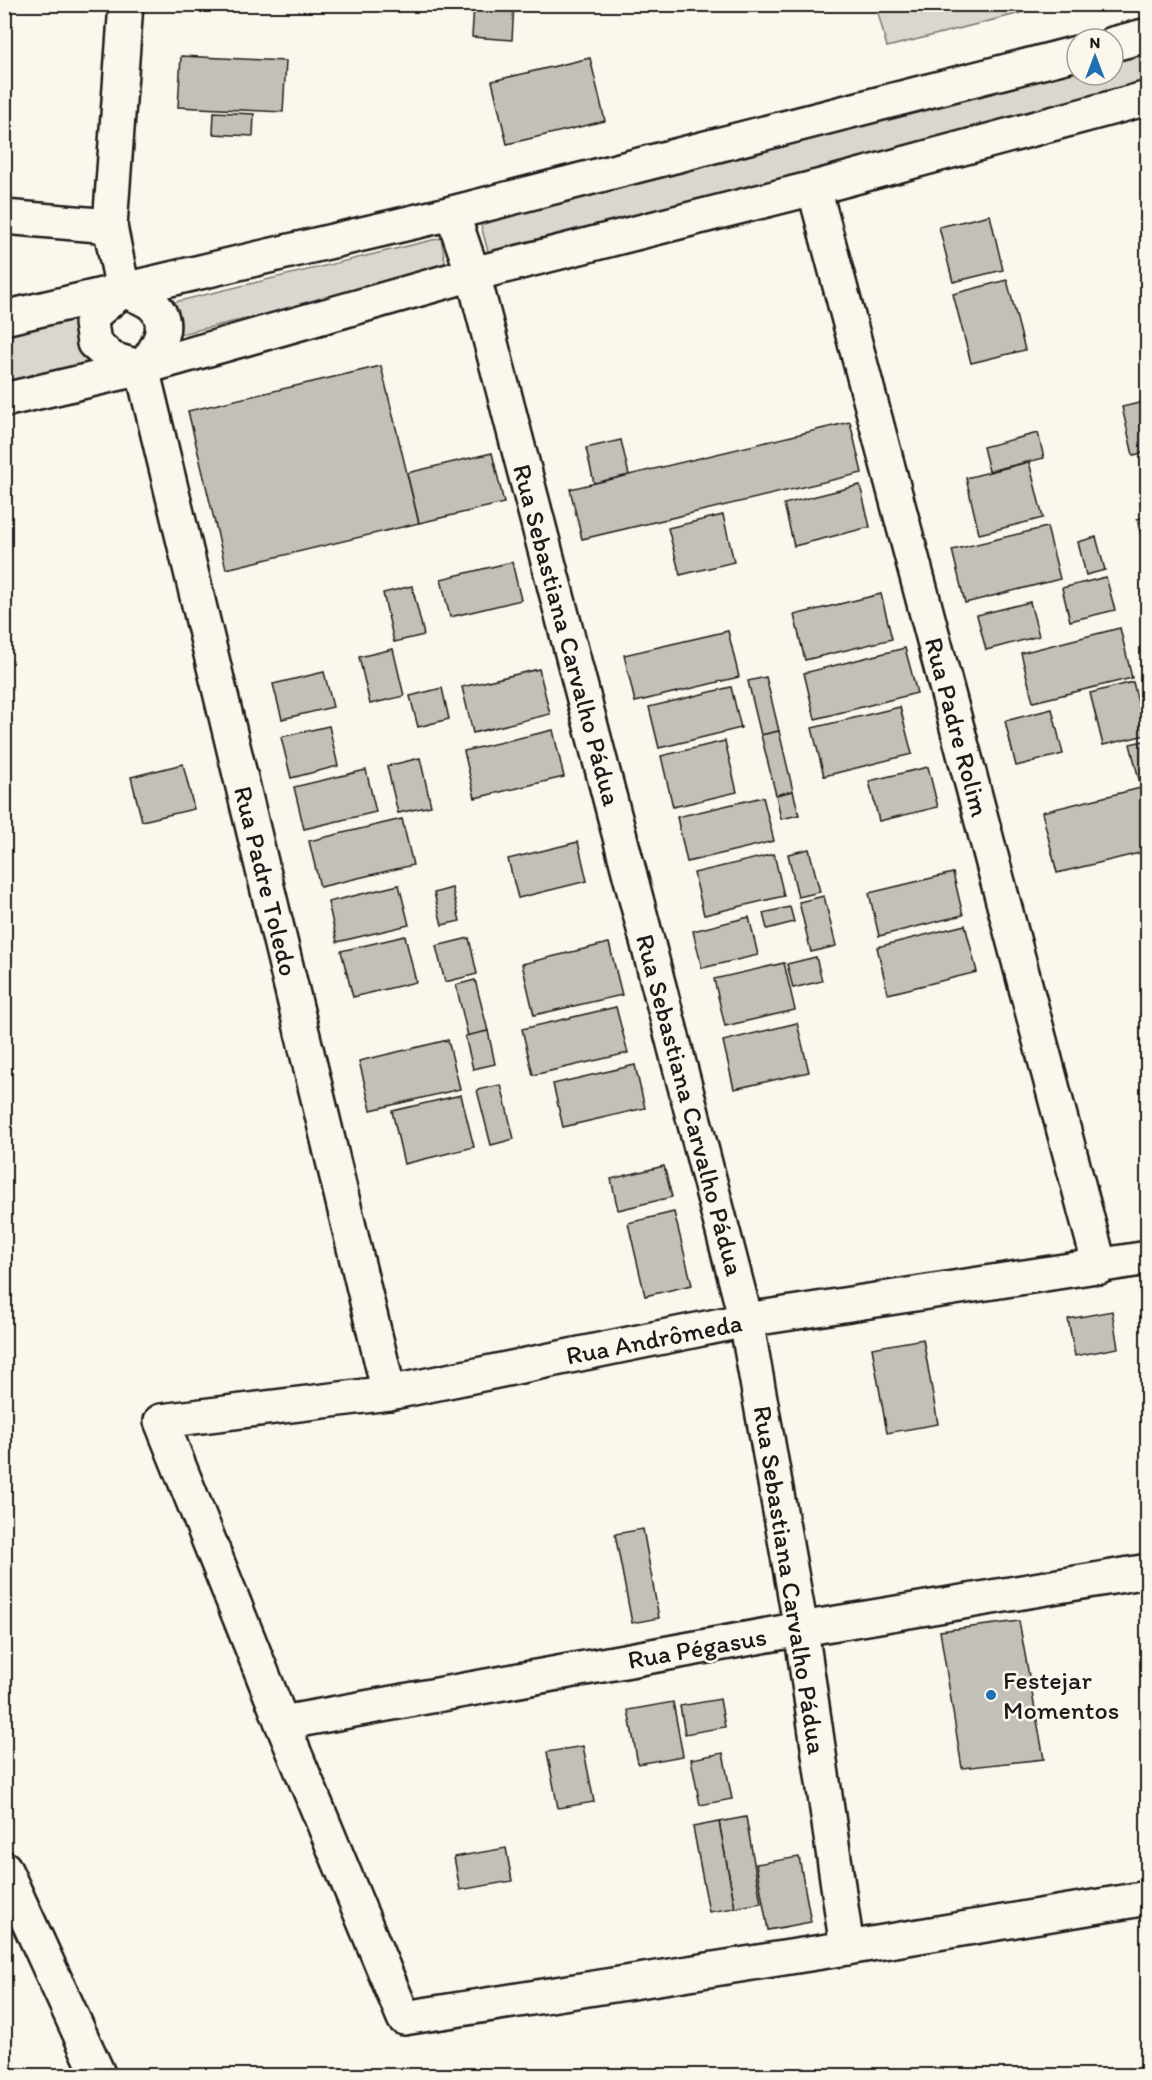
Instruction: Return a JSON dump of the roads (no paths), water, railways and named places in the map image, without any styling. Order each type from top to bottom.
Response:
[{"type":"street","points":[[123,290],[110,226],[126,4]]},
{"type":"street","points":[[1125,41],[1148,35]]},
{"type":"street","points":[[4,318],[452,213],[1065,56]]},
{"type":"street","points":[[4,400],[142,368],[473,274],[814,188],[1148,98]]},
{"type":"street","name":"Rua Padre Rolim","points":[[814,188],[1101,1267]]},
{"type":"street","name":"Rua Sebastiana Carvalho Pádua","points":[[452,213],[473,274],[746,1320],[801,1629],[847,1948]]},
{"type":"street","points":[[4,217],[110,226]]},
{"type":"street","points":[[123,290],[154,305],[161,320],[162,337],[156,351],[142,368]]},
{"type":"street","points":[[123,290],[96,312],[91,323],[94,343],[112,359],[142,368]]},
{"type":"street","name":"Rua Padre Toledo","points":[[142,368],[389,1394]]},
{"type":"street","name":"Rua Andrômeda","points":[[282,1723],[161,1421],[389,1394],[746,1320],[1148,1258]]},
{"type":"street","name":"Rua Pégasus","points":[[282,1723],[801,1629],[1148,1571]]},
{"type":"street","points":[[282,1723],[404,2018],[1148,1898]]},
{"type":"street","points":[[4,1868],[99,2076]]},
{"type":"place","name":"Festejar Momentos","points":[[991,1695]]}]
